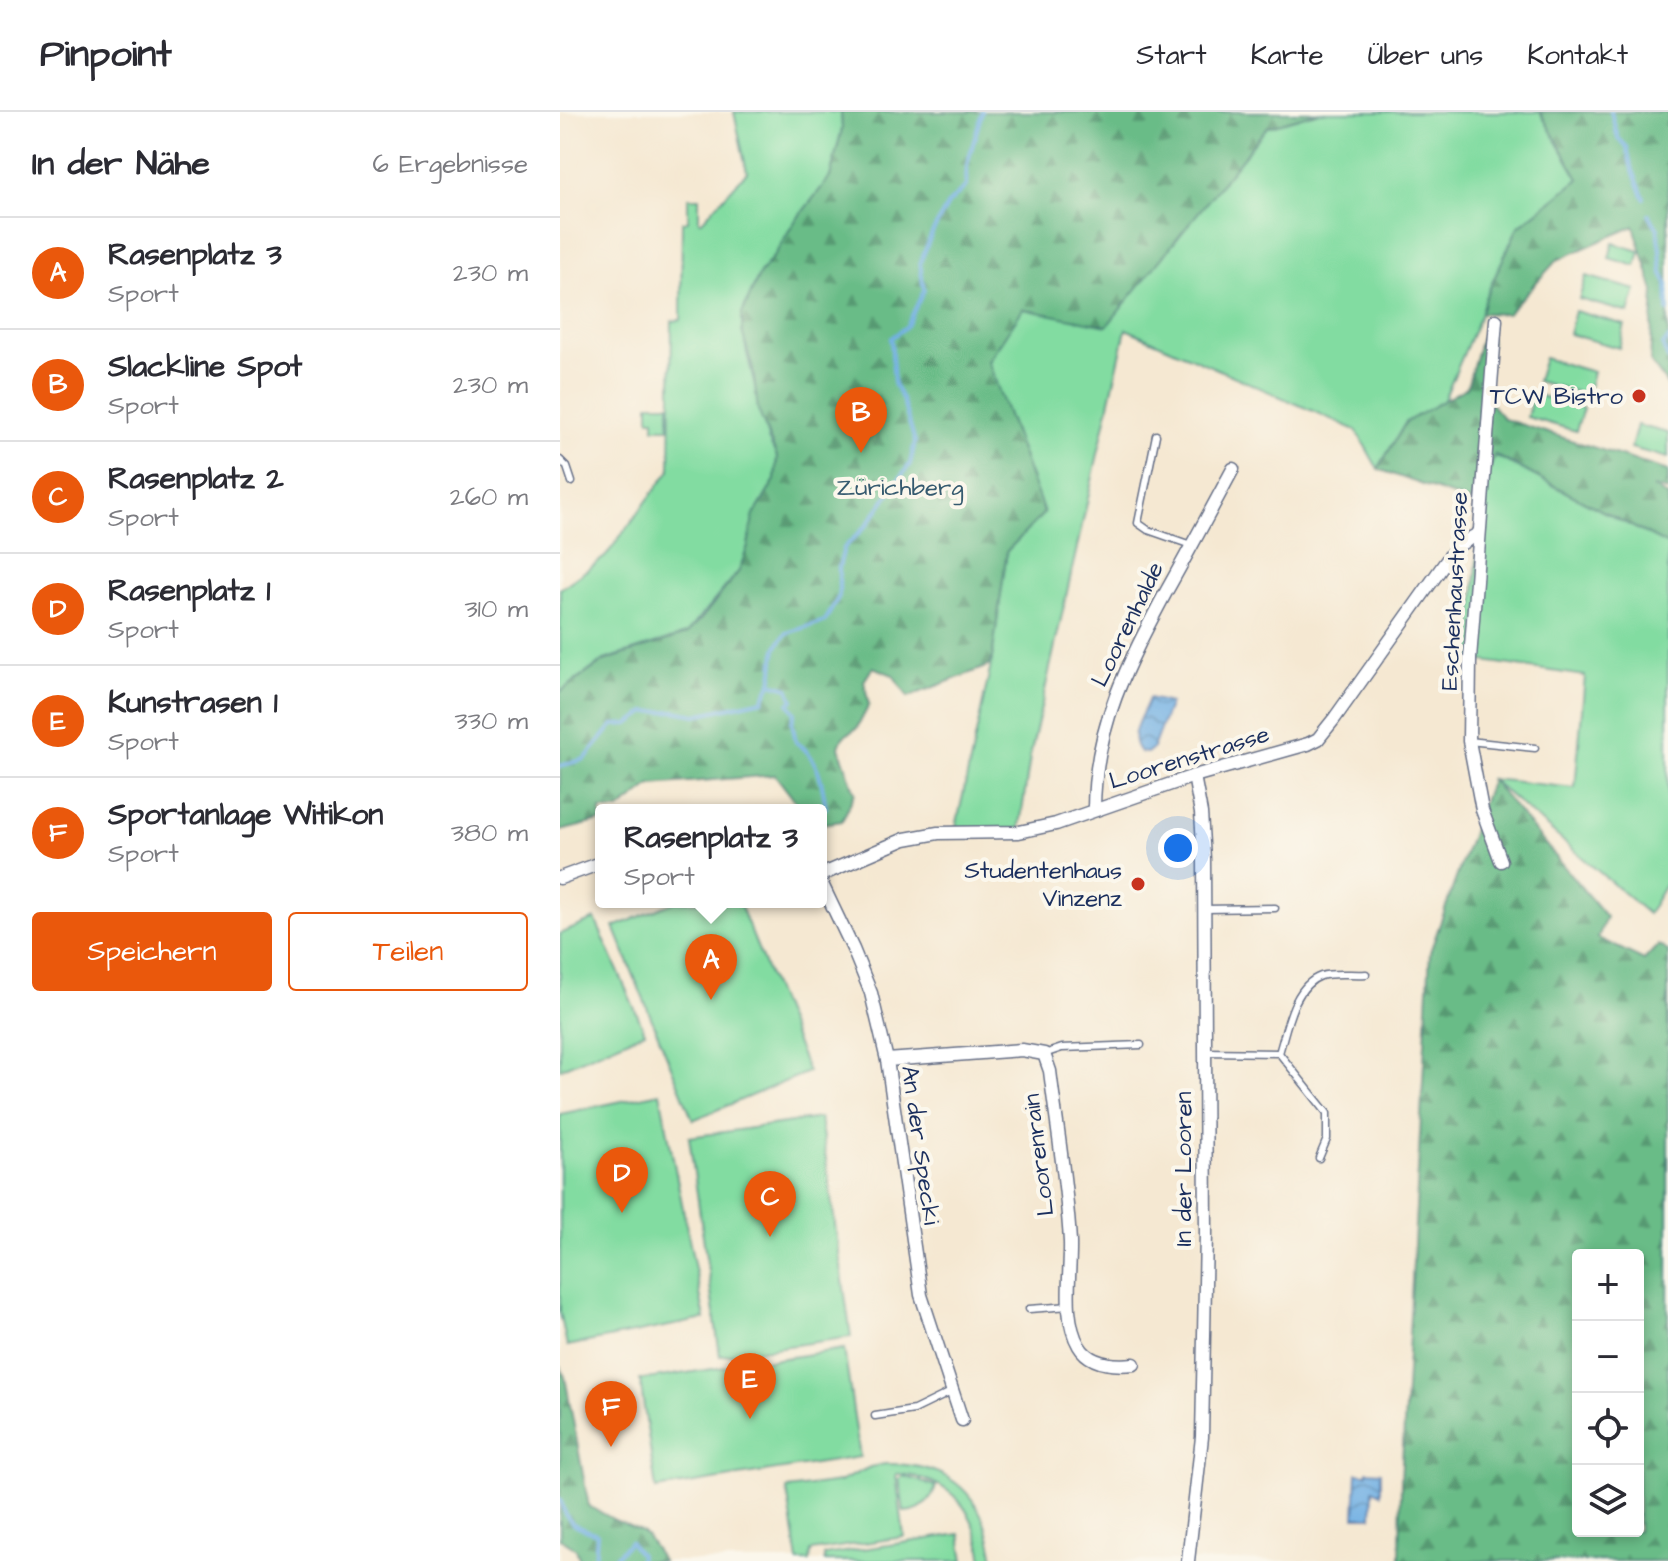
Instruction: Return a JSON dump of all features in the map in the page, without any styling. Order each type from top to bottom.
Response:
[{"type":"street","name":"Eschenhaustrasse","points":[[1496,320],[1478,534],[1470,659],[1469,741],[1482,810],[1501,861]]},
{"type":"street","name":"Loorenhalde","points":[[1094,810],[1094,777],[1109,712],[1127,666],[1233,469]]},
{"type":"street","name":"Loorenstrasse","points":[[827,873],[913,837],[938,833],[1019,832],[1056,824],[1194,776],[1298,748],[1318,739],[1457,546],[1478,534]]},
{"type":"street","name":"In der Looren","points":[[1188,1561],[1202,1437],[1206,1233],[1204,859],[1201,813],[1194,776]]},
{"type":"street","points":[[560,878],[595,865]]},
{"type":"street","name":"An der Specki","points":[[827,895],[871,993],[887,1060],[921,1295],[962,1420]]},
{"type":"street","points":[[887,1060],[1022,1050],[1044,1054]]},
{"type":"street","name":"Loorenrain","points":[[1044,1054],[1050,1071],[1070,1241],[1072,1329],[1080,1348],[1098,1362],[1116,1366],[1134,1364]]},
{"type":"lane","points":[[1156,435],[1138,523],[1148,530],[1192,546]]},
{"type":"lane","points":[[560,460],[567,467],[572,482]]},
{"type":"lane","points":[[1469,741],[1535,748]]},
{"type":"lane","points":[[1204,909],[1275,908]]},
{"type":"lane","points":[[1279,1053],[1305,985],[1322,975],[1366,974]]},
{"type":"lane","points":[[1044,1054],[1062,1048],[1141,1045]]},
{"type":"lane","points":[[1204,1052],[1279,1053]]},
{"type":"lane","points":[[1279,1053],[1327,1113],[1327,1139],[1319,1158]]},
{"type":"lane","points":[[1029,1309],[1070,1306]]},
{"type":"lane","points":[[875,1416],[914,1410],[953,1391]]},
{"type":"green space","points":[[734,112],[841,112],[842,129],[830,177],[760,273],[742,313],[746,349],[768,439],[777,457],[775,480],[753,517],[748,546],[739,571],[686,634],[604,660],[560,692],[560,589],[605,557],[670,470],[672,321],[681,320],[682,222],[688,221],[688,198],[699,198],[699,221],[702,221],[747,172]]},
{"type":"green space","name":"Zürichberg","points":[[841,112],[1319,112],[1267,127],[1107,326],[1023,309],[988,361],[1044,513],[1007,551],[991,665],[908,697],[893,675],[873,667],[864,681],[869,705],[857,728],[843,737],[839,747],[855,793],[842,821],[827,823],[827,804],[797,804],[775,775],[651,785],[627,804],[595,804],[595,822],[560,831],[560,692],[604,661],[686,634],[739,571],[748,546],[753,517],[775,480],[777,457],[758,410],[753,370],[742,331],[742,314],[760,273],[830,177],[842,129]]},
{"type":"green space","points":[[1319,112],[1540,112],[1579,179],[1518,227],[1443,402],[1406,422],[1378,469],[1356,430],[1126,329],[1030,757],[1019,832],[955,832],[991,665],[1007,551],[1044,513],[988,361],[1023,308],[1107,325],[1267,127]]},
{"type":"green space","points":[[1540,112],[1668,112],[1668,386],[1650,361],[1654,291],[1634,226],[1557,260],[1507,314],[1481,313],[1518,227],[1579,179]]},
{"type":"green space","points":[[1613,243],[1640,251],[1636,266],[1609,258]]},
{"type":"green space","points":[[1586,276],[1636,290],[1629,313],[1579,299]]},
{"type":"green space","points":[[1575,311],[1625,325],[1619,348],[1569,334]]},
{"type":"green space","points":[[1481,338],[1491,338],[1484,396],[1504,419],[1668,471],[1668,491],[1653,487],[1668,497],[1668,545],[1495,455],[1476,504],[1378,469],[1406,422],[1467,387]]},
{"type":"green space","points":[[1544,358],[1593,372],[1587,395],[1537,381]]},
{"type":"green space","points":[[1533,394],[1583,408],[1576,431],[1527,417]]},
{"type":"green space","points":[[649,404],[669,404],[669,428],[654,428],[654,419],[649,419]]},
{"type":"green space","points":[[1637,425],[1668,433],[1668,458],[1631,448]]},
{"type":"green space","points":[[1494,455],[1668,545],[1668,880],[1648,914],[1491,779],[1575,788],[1585,676],[1470,659],[1482,490]]},
{"type":"green space","points":[[1491,779],[1606,917],[1598,938],[1644,960],[1658,945],[1668,951],[1668,1561],[1400,1561],[1401,1481],[1430,952]]},
{"type":"green space","points":[[660,908],[741,908],[808,1072],[693,1120],[614,927]]},
{"type":"green space","points":[[595,919],[645,1032],[560,1069],[560,934]]},
{"type":"green space","points":[[660,1093],[705,1319],[567,1346],[560,1312],[560,1114]]},
{"type":"green space","points":[[820,1118],[851,1337],[720,1356],[689,1137]]},
{"type":"green space","points":[[844,1349],[860,1457],[656,1489],[640,1380]]},
{"type":"green space","points":[[560,1366],[565,1377],[589,1507],[640,1531],[649,1539],[662,1561],[580,1561],[576,1549],[560,1539]]},
{"type":"green space","points":[[885,1464],[929,1469],[961,1487],[983,1518],[994,1561],[983,1561],[980,1543],[967,1512],[947,1490],[918,1477],[896,1474],[904,1537],[811,1551],[810,1561],[798,1561],[787,1489],[839,1482],[870,1467]]},
{"type":"green space","points":[[903,1476],[936,1486],[932,1497],[915,1510],[904,1512],[899,1479]]},
{"type":"green space","points":[[960,1534],[964,1561],[824,1561],[824,1555]]},
{"type":"water","points":[[1149,698],[1170,703],[1153,748],[1147,753],[1140,752],[1134,739]]},
{"type":"water","points":[[1367,1471],[1381,1472],[1381,1494],[1373,1490],[1372,1517],[1355,1517],[1357,1473],[1367,1474]]},
{"type":"waterway","points":[[560,766],[585,759],[613,725],[629,724],[646,712],[674,711],[696,715],[763,700],[781,640],[787,633],[825,621],[839,596],[839,567],[844,548],[867,525],[910,464],[915,442],[902,399],[894,384],[891,338],[907,326],[924,290],[920,263],[932,233],[948,204],[966,186],[967,165],[982,112]]},
{"type":"waterway","points":[[1611,112],[1618,138],[1627,147],[1644,198]]},
{"type":"waterway","points":[[1649,215],[1658,229],[1668,311]]},
{"type":"waterway","points":[[1668,339],[1663,346],[1668,359]]},
{"type":"waterway","points":[[771,683],[788,688],[793,700],[789,704],[795,713],[792,722],[796,742],[815,763],[825,804]]},
{"type":"waterway","points":[[560,1499],[572,1523],[597,1534],[595,1561]]},
{"type":"waterway","points":[[611,1561],[630,1542],[640,1555],[639,1561]]},
{"type":"place","name":"TCW Bistro","points":[[1639,396]]},
{"type":"place","name":"Slackline Spot","points":[[861,453]]},
{"type":"place","name":"Studentenhaus Vinzenz","points":[[1138,884]]},
{"type":"place","name":"Rasenplatz 3","points":[[711,1000]]},
{"type":"place","name":"Rasenplatz 1","points":[[622,1213]]},
{"type":"place","name":"Rasenplatz 2","points":[[770,1237]]},
{"type":"place","name":"Kunstrasen 1","points":[[750,1419]]},
{"type":"place","name":"Sportanlage Witikon","points":[[611,1447]]}]
